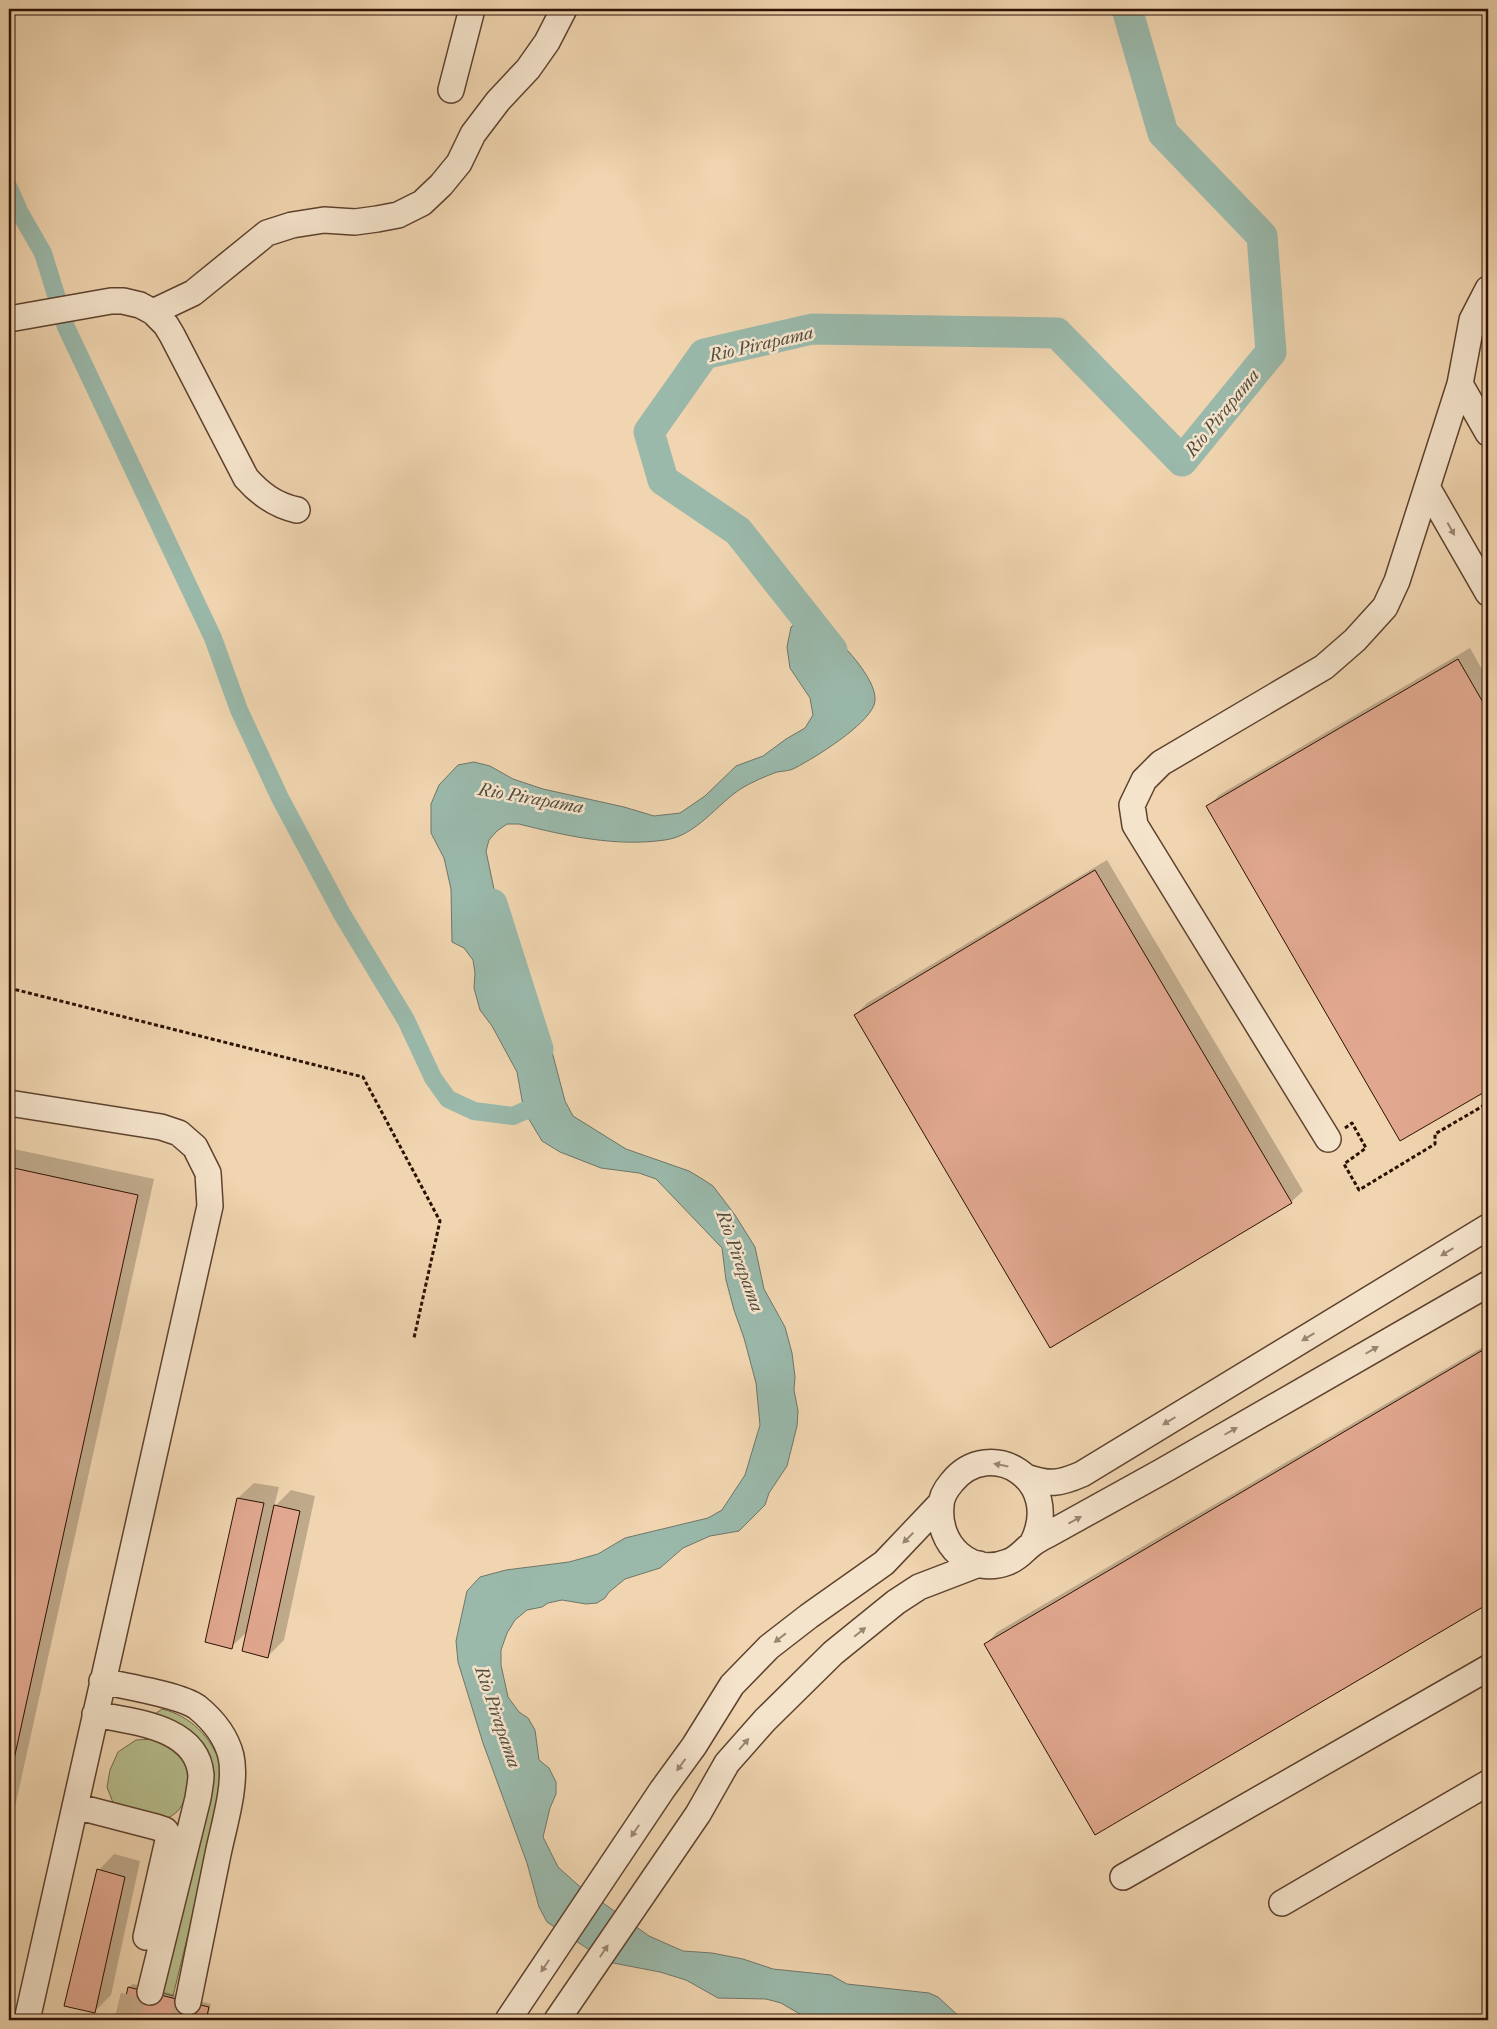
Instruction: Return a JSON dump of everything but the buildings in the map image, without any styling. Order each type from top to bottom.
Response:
[{"type":"street","points":[[451,90],[472,9]]},
{"type":"street","points":[[153,312],[193,292],[266,233],[292,225],[324,220],[355,222],[398,215],[422,202],[459,163],[474,134],[498,101],[528,69],[547,42],[564,9]]},
{"type":"street","points":[[1328,1139],[1135,825],[1132,805],[1144,780],[1161,763],[1324,667],[1355,640],[1385,607],[1397,580],[1460,384],[1472,320],[1488,289]]},
{"type":"street","points":[[16,318],[111,301],[123,301],[140,305],[153,312],[172,335],[246,478],[258,491],[272,500],[282,506],[296,510]]},
{"type":"street","points":[[1460,384],[1488,433]]},
{"type":"street","points":[[1427,486],[1488,593]]},
{"type":"street","points":[[9,1103],[161,1127],[179,1133],[195,1147],[208,1173],[210,1206],[27,2020]]},
{"type":"street","points":[[1026,1477],[1035,1489],[1040,1502],[1042,1517],[1039,1531],[1032,1544],[1022,1555],[1008,1562],[994,1565],[979,1564],[964,1558],[952,1548],[944,1534],[940,1519],[941,1503],[947,1488],[956,1476],[984,1463],[1000,1464],[1014,1469],[1026,1477],[1044,1483],[1059,1483],[1082,1474],[1488,1227]]},
{"type":"street","points":[[1032,1544],[1488,1284]]},
{"type":"street","points":[[508,2020],[662,1790],[694,1746],[732,1685],[769,1647],[884,1563],[941,1503]]},
{"type":"street","points":[[557,2020],[698,1814],[728,1763],[784,1700],[833,1653],[896,1602],[919,1587],[979,1564]]},
{"type":"street","points":[[1123,1877],[1488,1668]]},
{"type":"street","points":[[102,1681],[174,1698],[195,1706],[221,1732],[230,1755],[233,1770],[228,1806],[188,2002]]},
{"type":"street","points":[[74,1806],[156,1827],[165,1830],[169,1836],[142,1990],[198,1798],[201,1775],[196,1756],[183,1742],[164,1729],[95,1714]]},
{"type":"street","points":[[1282,1903],[1488,1783]]},
{"type":"path","points":[[9,988],[363,1077],[440,1221],[414,1338]]},
{"type":"path","points":[[1328,1139],[1352,1123],[1366,1148],[1344,1164],[1359,1190],[1435,1144],[1435,1134],[1488,1104]]},
{"type":"green space","points":[[162,1709],[181,1716],[205,1736],[216,1754],[222,1774],[217,1814],[173,1996],[159,1992],[207,1787],[155,1719],[155,1714]]},
{"type":"green space","points":[[155,1739],[179,1753],[186,1762],[190,1775],[189,1789],[184,1802],[177,1812],[165,1820],[115,1808],[107,1787],[110,1770],[118,1752],[136,1740]]},
{"type":"water","points":[[805,616],[827,631],[844,646],[867,677],[875,697],[874,705],[869,713],[839,740],[793,769],[777,772],[742,788],[696,826],[676,837],[647,842],[610,841],[555,833],[519,824],[507,824],[489,840],[486,851],[499,913],[507,930],[503,963],[508,989],[514,999],[538,1020],[550,1044],[565,1101],[573,1116],[626,1149],[689,1171],[713,1186],[735,1215],[755,1247],[764,1289],[785,1327],[792,1353],[795,1377],[794,1390],[798,1411],[797,1426],[787,1466],[769,1493],[765,1505],[739,1531],[710,1536],[683,1548],[660,1568],[625,1579],[597,1603],[586,1604],[562,1600],[527,1610],[515,1620],[507,1633],[501,1650],[501,1665],[508,1697],[519,1712],[528,1718],[535,1730],[539,1760],[549,1768],[556,1782],[556,1794],[550,1808],[543,1837],[558,1867],[578,1885],[649,1936],[683,1951],[712,1953],[743,1959],[773,1969],[831,1975],[847,1984],[929,1993],[938,1997],[963,2020],[810,2020],[781,2003],[766,1999],[718,1998],[686,1980],[660,1972],[608,1962],[547,1922],[539,1907],[527,1863],[483,1743],[458,1662],[456,1641],[467,1591],[480,1577],[506,1570],[569,1562],[598,1554],[625,1538],[708,1518],[722,1510],[745,1475],[760,1425],[756,1383],[726,1280],[722,1248],[656,1179],[639,1173],[601,1168],[560,1152],[542,1141],[524,1111],[517,1072],[492,1026],[480,1010],[474,988],[475,973],[473,960],[464,948],[452,942],[451,889],[444,858],[431,833],[431,804],[439,785],[458,765],[474,762],[490,766],[513,779],[543,789],[624,807],[654,816],[680,813],[705,796],[736,766],[763,756],[805,728],[813,715],[810,698],[790,668],[787,647],[791,627]]},
{"type":"waterway","name":"Rio Pirapama","points":[[832,650],[738,531],[663,480],[649,432],[704,354],[812,329],[1057,333],[1182,461],[1271,352],[1262,236],[1163,133],[1127,9]]},
{"type":"waterway","points":[[9,188],[20,213],[43,253],[66,327],[213,638],[239,710],[280,798],[342,914],[406,1020],[433,1078],[448,1099],[474,1111],[513,1116],[524,1111],[547,1108]]},
{"type":"waterway","name":"Rio Pirapama","points":[[492,904],[538,1049]]},
{"type":"tunnel","points":[[127,2020],[135,1988]]},
{"type":"tunnel","points":[[183,2020],[188,2002]]}]
